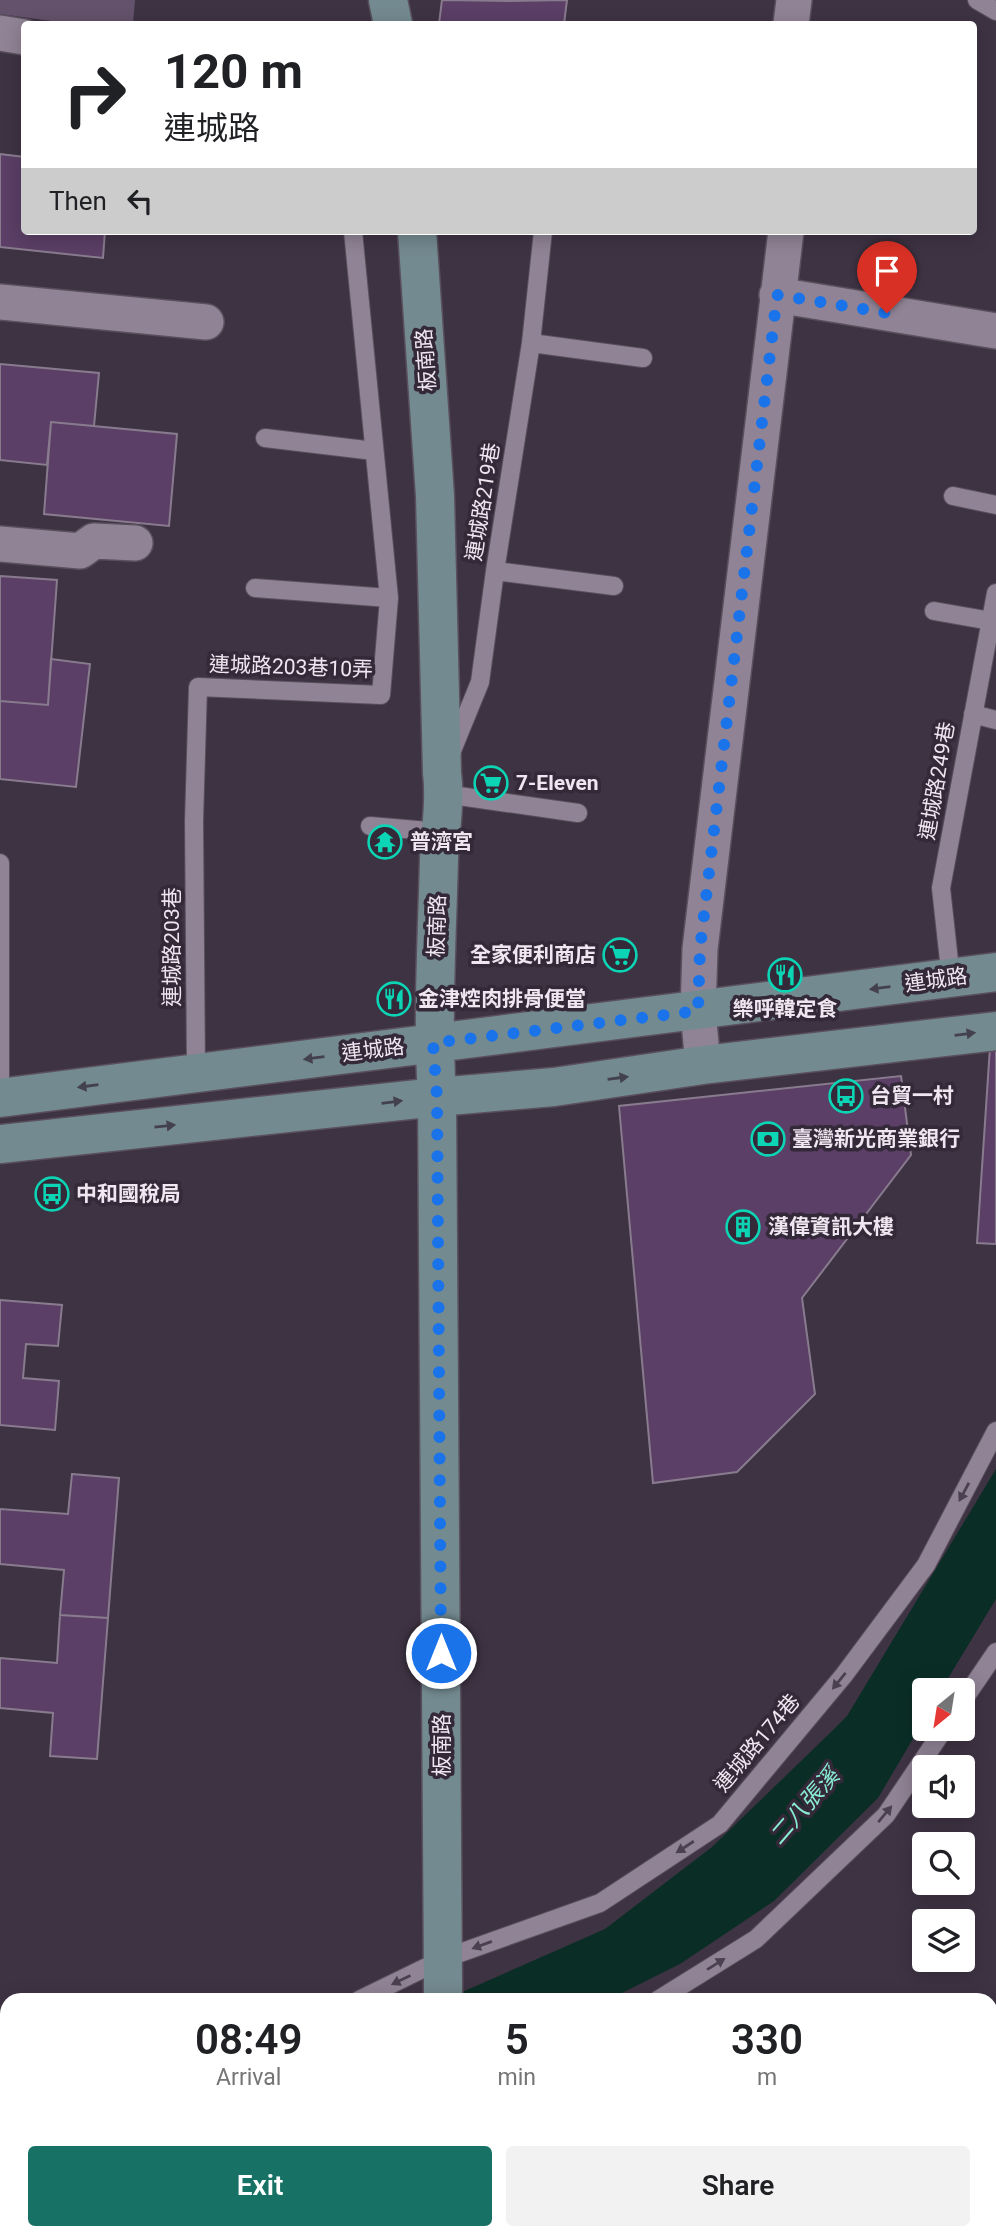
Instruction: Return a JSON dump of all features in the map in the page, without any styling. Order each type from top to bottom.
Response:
[{"type":"main road","points":[[388,0],[392,21]]},
{"type":"main road","name":"板南路","points":[[417,235],[435,496],[444,783],[433,1043],[437,1097],[443,1981]]},
{"type":"main road","name":"連城路","points":[[0,1098],[996,972]]},
{"type":"main road","points":[[0,1144],[554,1087],[703,1065],[996,1031]]},
{"type":"street","points":[[791,21],[794,0]]},
{"type":"street","points":[[0,33],[21,36]]},
{"type":"street","points":[[703,1065],[698,1011],[700,949],[785,235]]},
{"type":"street","points":[[777,295],[996,331]]},
{"type":"street","points":[[0,302],[206,321]]},
{"type":"street","points":[[0,544],[80,551],[94,541],[135,543]]},
{"type":"lane","points":[[977,0],[996,11]]},
{"type":"lane","name":"連城路203巷10弄","points":[[194,821],[198,687],[382,695],[389,598],[353,235]]},
{"type":"lane","name":"連城路219巷","points":[[444,783],[481,682],[495,571],[531,343],[543,235]]},
{"type":"lane","points":[[531,343],[643,358]]},
{"type":"lane","points":[[265,438],[374,451]]},
{"type":"lane","points":[[953,496],[996,505]]},
{"type":"lane","points":[[495,571],[614,586]]},
{"type":"lane","points":[[255,588],[389,598]]},
{"type":"lane","name":"連城路249巷","points":[[951,979],[941,888],[973,714],[994,621],[996,593]]},
{"type":"lane","points":[[934,611],[994,621]]},
{"type":"lane","points":[[973,714],[996,720]]},
{"type":"lane","points":[[444,783],[578,813]]},
{"type":"lane","name":"連城路203巷","points":[[194,821],[196,1072]]},
{"type":"lane","points":[[370,826],[440,832]]},
{"type":"lane","points":[[0,863],[0,1098]]},
{"type":"lane","name":"連城路174巷","points":[[390,1993],[443,1981],[600,1903],[720,1824],[844,1675],[926,1565],[996,1431]]},
{"type":"lane","points":[[975,1683],[996,1653]]},
{"type":"lane","points":[[669,1993],[756,1939],[886,1815],[936,1741]]},
{"type":"shaded area","points":[[0,0],[135,0],[133,21],[52,21],[0,14]]},
{"type":"water","name":"二八張溪","points":[[996,1469],[996,1599],[948,1678],[912,1678],[912,1740],[878,1798],[774,1901],[680,1964],[622,1993],[460,1993],[605,1929],[712,1847],[847,1716]]},
{"type":"building","points":[[442,0],[567,0],[564,21],[439,21]]},
{"type":"building","points":[[0,154],[21,157],[21,235],[105,235],[103,258],[0,247]]},
{"type":"building","points":[[0,364],[99,373],[94,426],[51,422],[47,465],[0,460]]},
{"type":"building","points":[[51,422],[177,434],[169,526],[44,514]]},
{"type":"building","points":[[0,576],[57,580],[48,705],[0,701]]},
{"type":"building","points":[[51,659],[90,664],[76,787],[0,779],[0,701],[48,705]]},
{"type":"building","points":[[990,1047],[996,1047],[996,1244],[977,1243]]},
{"type":"building","name":"漢偉資訊大樓","points":[[901,1076],[911,1155],[802,1298],[815,1394],[737,1472],[653,1483],[619,1106]]},
{"type":"building","points":[[0,1300],[62,1305],[58,1346],[26,1344],[23,1378],[59,1381],[55,1430],[0,1425]]},
{"type":"building","points":[[72,1474],[119,1478],[108,1618],[60,1615],[64,1570],[0,1564],[0,1509],[68,1514]]},
{"type":"building","points":[[60,1615],[108,1618],[97,1759],[50,1756],[53,1713],[0,1708],[0,1658],[57,1663]]},
{"type":"place","name":"7-Eleven","points":[[491,783]]},
{"type":"place","name":"普濟宮","points":[[385,842]]},
{"type":"place","name":"全家便利商店","points":[[620,955]]},
{"type":"place","name":"樂呼韓定食","points":[[785,975]]},
{"type":"place","name":"金津焢肉排骨便當","points":[[394,999]]},
{"type":"place","name":"台貿一村","points":[[846,1096]]},
{"type":"place","name":"臺灣新光商業銀行","points":[[768,1139]]},
{"type":"place","name":"中和國稅局","points":[[52,1194]]},
{"type":"place","name":"漢偉資訊大樓","points":[[743,1227]]},
{"type":"route","points":[[441,1653],[437,1097],[433,1043],[698,1011],[700,949],[777,295],[887,313]]}]
